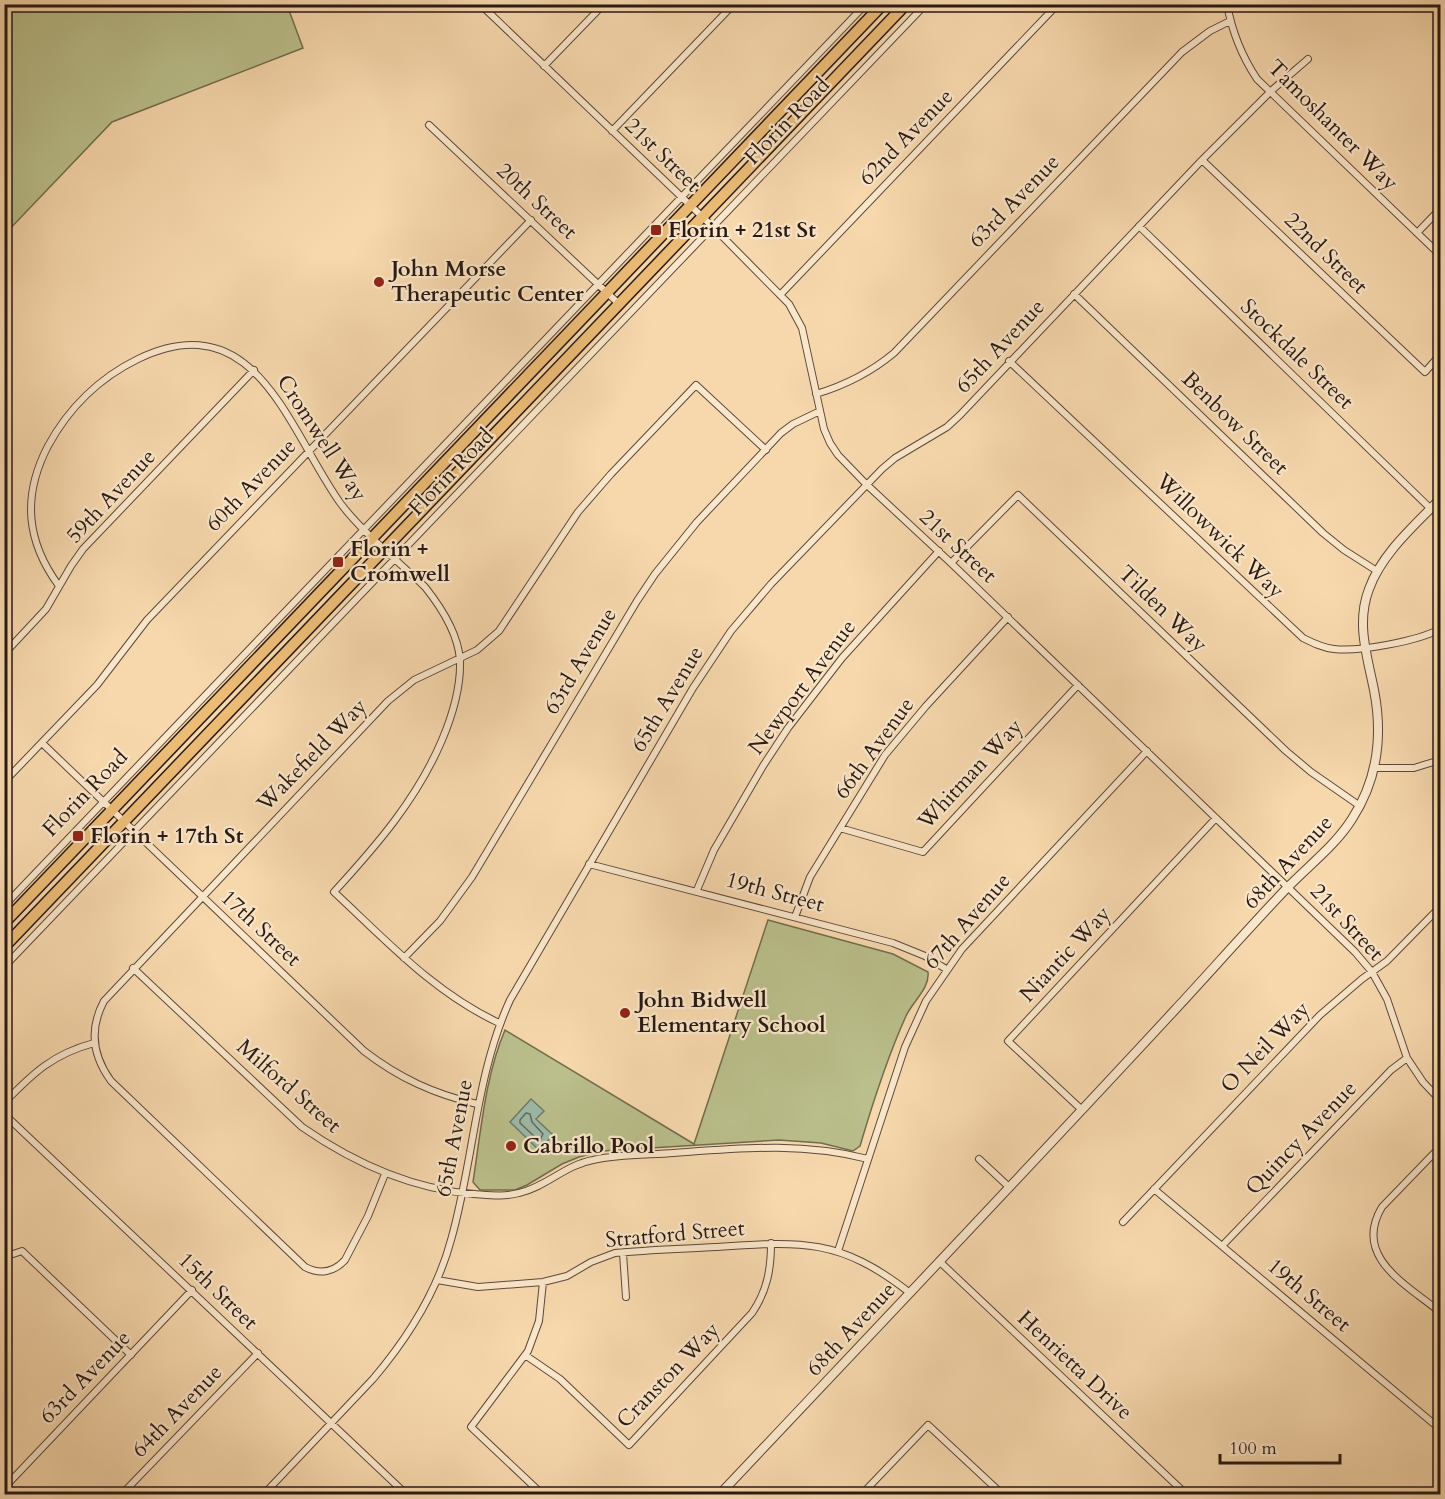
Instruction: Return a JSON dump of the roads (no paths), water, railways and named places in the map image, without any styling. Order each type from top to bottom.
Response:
[{"type":"main road","name":"Florin Road","points":[[4,923],[108,806],[603,288],[690,206],[883,4]]},
{"type":"main road","name":"Florin Road","points":[[4,947],[906,4]]},
{"type":"street","name":"21st Street","points":[[480,4],[713,227],[780,295],[797,316],[802,328],[820,411],[830,443],[866,484],[1008,617],[1355,952],[1372,972],[1387,999],[1407,1058],[1440,1100]]},
{"type":"street","points":[[544,66],[604,4]]},
{"type":"street","name":"Florin Road","points":[[603,288],[681,197],[866,4]]},
{"type":"street","name":"Florin Road","points":[[4,967],[926,4]]},
{"type":"street","name":"62nd Avenue","points":[[780,295],[1058,4]]},
{"type":"street","name":"Tamoshanter Way","points":[[1227,4],[1240,50],[1257,79],[1440,255]]},
{"type":"street","points":[[612,131],[732,5]]},
{"type":"street","name":"63rd Avenue","points":[[816,394],[864,375],[894,353],[1182,52],[1210,31],[1230,21]]},
{"type":"street","name":"65th Avenue","points":[[264,1494],[389,1360],[418,1317],[437,1280],[451,1242],[477,1104],[499,1023],[510,1000],[693,688],[731,631],[771,584],[866,484],[895,459],[947,427],[1202,160],[1271,91],[1308,59]]},
{"type":"street","name":"20th Street","points":[[429,125],[620,304]]},
{"type":"street","name":"22nd Street","points":[[1202,160],[1425,372],[1440,355]]},
{"type":"street","points":[[1417,233],[1440,209]]},
{"type":"street","name":"60th Avenue","points":[[4,782],[97,685],[147,620],[531,220]]},
{"type":"street","name":"Stockdale Street","points":[[1139,226],[1431,509]]},
{"type":"street","name":"Benbow Street","points":[[1074,294],[1323,533],[1344,550],[1377,571]]},
{"type":"street","name":"Cromwell Way","points":[[59,586],[44,563],[36,544],[32,526],[31,500],[36,475],[46,451],[60,427],[77,405],[119,369],[143,356],[171,347],[193,345],[214,347],[236,356],[254,370],[275,395],[343,506],[425,586],[436,601],[450,626],[460,659],[455,704],[423,780],[393,825],[334,892],[436,986],[456,1000],[499,1023]]},
{"type":"street","name":"Willowwick Way","points":[[1009,361],[1294,631],[1318,645],[1346,650],[1422,637],[1440,629]]},
{"type":"street","name":"59th Avenue","points":[[4,654],[40,615],[88,544],[254,370]]},
{"type":"street","name":"Wakefield Way","points":[[94,1043],[95,1022],[104,1001],[133,968],[388,701],[414,680],[460,659],[488,642],[499,631],[578,512],[696,385],[766,450]]},
{"type":"street","name":"63rd Avenue","points":[[404,958],[440,921],[472,877],[655,574],[697,522],[781,433],[820,411]]},
{"type":"street","name":"Tilden Way","points":[[951,563],[1018,495],[1287,751],[1311,772],[1360,806]]},
{"type":"street","name":"68th Avenue","points":[[720,1494],[1082,1110],[1288,886],[1340,836],[1360,806],[1375,768],[1379,724],[1374,689],[1364,648],[1362,622],[1368,592],[1377,571],[1393,549],[1440,499]]},
{"type":"street","name":"Newport Avenue","points":[[698,890],[714,850],[794,720],[842,658],[939,551]]},
{"type":"street","name":"66th Avenue","points":[[795,916],[810,877],[870,778],[908,727],[1008,617]]},
{"type":"street","name":"Whitman Way","points":[[840,828],[923,852],[1078,685]]},
{"type":"street","name":"17th Street","points":[[42,743],[364,1051],[384,1066],[428,1090],[477,1104]]},
{"type":"street","name":"67th Avenue","points":[[838,1251],[905,1047],[926,1000],[946,969],[973,937],[1147,751]]},
{"type":"street","points":[[1375,768],[1414,768],[1440,760]]},
{"type":"street","name":"Florin Road","points":[[4,906],[108,806]]},
{"type":"street","name":"Niantic Way","points":[[1082,1110],[1008,1041],[1216,818]]},
{"type":"street","name":"19th Street","points":[[589,864],[698,890],[893,943],[925,956],[946,969]]},
{"type":"street","name":"O Neil Way","points":[[1123,1222],[1320,1015],[1387,961],[1440,907]]},
{"type":"street","name":"Milford Street","points":[[133,968],[302,1127],[345,1155],[385,1174],[430,1187],[462,1193],[492,1195],[519,1193],[539,1186],[577,1164],[606,1158],[771,1146],[814,1148],[868,1159]]},
{"type":"street","points":[[4,1103],[44,1064],[70,1051],[94,1043],[99,1061],[111,1081],[305,1267],[311,1270],[328,1271],[345,1260],[368,1216],[385,1174]]},
{"type":"street","name":"Quincy Avenue","points":[[1222,1246],[1390,1070],[1407,1058]]},
{"type":"street","name":"15th Street","points":[[4,1114],[406,1494]]},
{"type":"street","points":[[1440,1147],[1382,1207],[1377,1216],[1373,1235],[1374,1246],[1382,1263],[1440,1312]]},
{"type":"street","points":[[979,1159],[1009,1187]]},
{"type":"street","name":"19th Street","points":[[1154,1189],[1440,1430]]},
{"type":"street","name":"Stratford Street","points":[[437,1280],[478,1287],[543,1282],[567,1276],[603,1257],[623,1253],[771,1243],[813,1245],[838,1251],[873,1266],[910,1293]]},
{"type":"street","name":"Cranston Way","points":[[525,1355],[560,1379],[629,1445],[752,1313],[760,1301],[769,1278],[771,1243]]},
{"type":"street","points":[[4,1257],[22,1251],[131,1355]]},
{"type":"street","points":[[623,1253],[626,1297]]},
{"type":"street","name":"Henrietta Drive","points":[[939,1261],[1186,1494]]},
{"type":"street","points":[[542,1494],[471,1427],[525,1355],[539,1321],[543,1282]]},
{"type":"street","name":"63rd Avenue","points":[[4,1488],[192,1290]]},
{"type":"street","name":"64th Avenue","points":[[122,1494],[258,1353]]},
{"type":"street","points":[[862,1494],[928,1425],[1002,1494]]},
{"type":"water","points":[[531,1099],[544,1111],[536,1119],[553,1135],[539,1150],[510,1122]]},
{"type":"place","name":"Florin + 21st St","points":[[656,230]]},
{"type":"place","name":"John Morse Therapeutic Center","points":[[379,282]]},
{"type":"place","name":"Florin + Cromwell","points":[[338,562]]},
{"type":"place","name":"Florin + 17th St","points":[[78,836]]},
{"type":"place","name":"John Bidwell Elementary School","points":[[625,1013]]},
{"type":"place","name":"Cabrillo Pool","points":[[511,1146]]}]
